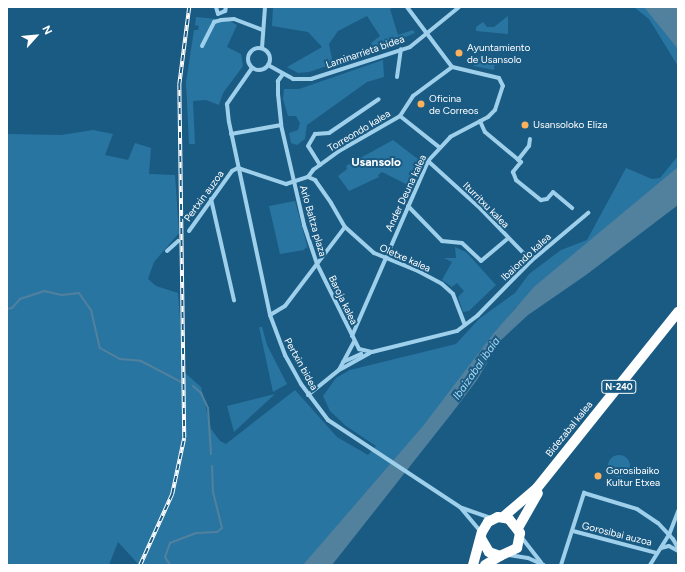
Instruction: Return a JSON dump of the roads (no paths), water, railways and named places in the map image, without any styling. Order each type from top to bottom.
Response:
[{"type":"highway","name":"Bidezabal kalea","points":[[498,518],[537,488],[678,312]]},
{"type":"highway","name":"N-240","points":[[485,565],[517,548],[519,532],[526,510],[559,461]]},
{"type":"highway","name":"N-240","points":[[474,565],[481,535],[498,518]]},
{"type":"highway","points":[[498,518],[519,532]]},
{"type":"highway","points":[[481,535],[489,552],[504,556]]},
{"type":"street","points":[[216,7],[218,14],[225,11],[226,7]]},
{"type":"street","points":[[262,48],[252,50],[248,55],[248,62],[252,68],[262,69],[268,65],[269,55],[262,48],[265,7]]},
{"type":"street","points":[[407,7],[452,67]]},
{"type":"street","name":"Laminarrieta bidea","points":[[268,65],[282,74],[300,80],[311,79],[410,47],[425,33],[459,7]]},
{"type":"street","points":[[202,46],[214,22],[221,20],[234,19],[263,30]]},
{"type":"street","points":[[396,77],[401,49]]},
{"type":"street","name":"Torreondo kalea","points":[[308,177],[320,165],[400,116],[413,96],[452,67]]},
{"type":"street","name":"Ander Deuna kalea","points":[[352,336],[428,161],[440,147],[462,130],[480,121],[494,110],[503,86],[502,81],[499,78],[452,67]]},
{"type":"street","name":"Pertxin bidea","points":[[252,68],[227,104],[231,134],[270,315],[285,355],[308,395],[328,420],[460,507]]},
{"type":"street","points":[[282,74],[278,89],[281,124],[293,182]]},
{"type":"street","points":[[320,165],[308,146],[315,134],[328,133],[379,99]]},
{"type":"street","points":[[400,116],[440,147]]},
{"type":"street","points":[[480,121],[485,132],[520,161]]},
{"type":"street","points":[[231,134],[281,124]]},
{"type":"street","points":[[530,139],[529,146],[513,172],[516,180],[541,200],[547,199],[552,192],[572,208]]},
{"type":"street","name":"Iturritxu kalea","points":[[428,161],[481,209],[532,262]]},
{"type":"street","points":[[238,168],[286,184],[308,177]]},
{"type":"street","name":"Pertxin auzoa","points":[[189,231],[232,171],[238,168]]},
{"type":"street","name":"Oletxe kalea","points":[[308,177],[314,180],[332,203],[345,227],[374,253],[442,284],[453,294],[465,325]]},
{"type":"street","name":"Arlo Baltza plaza","points":[[293,182],[317,264]]},
{"type":"street","points":[[211,200],[234,300]]},
{"type":"street","points":[[408,206],[442,241],[462,243],[481,261],[508,238]]},
{"type":"street","name":"Ibaiondo kalea","points":[[465,325],[478,315],[532,262],[588,213]]},
{"type":"street","points":[[270,315],[285,306],[345,227]]},
{"type":"street","points":[[167,251],[178,241]]},
{"type":"street","name":"Baroja kalea","points":[[317,264],[354,342]]},
{"type":"street","points":[[343,362],[369,352],[457,331],[465,325]]},
{"type":"street","points":[[339,370],[354,342],[359,349],[369,352]]},
{"type":"street","points":[[308,395],[339,370],[355,359],[369,352]]},
{"type":"street","name":"Gorosibai auzoa","points":[[561,565],[573,531],[582,494],[585,493],[637,509],[658,523],[673,539],[678,548]]},
{"type":"street","points":[[460,507],[498,518]]},
{"type":"street","points":[[460,507],[481,535]]},
{"type":"street","name":"Gorosibai auzoa","points":[[650,565],[669,535],[678,511]]},
{"type":"street","name":"Gorosibai auzoa","points":[[573,531],[657,553]]},
{"type":"street","points":[[519,532],[533,555],[544,565]]},
{"type":"street","points":[[669,546],[673,539]]},
{"type":"street","points":[[661,548],[669,546],[678,551]]},
{"type":"street","points":[[504,556],[528,558],[544,565]]},
{"type":"water","points":[[644,7],[676,7],[678,10],[678,49]]},
{"type":"water","name":"Ibaizabal ibaia","points":[[678,167],[678,205],[586,275],[528,315],[500,341],[477,380],[332,565],[303,565],[423,426],[493,334],[535,286]]},
{"type":"waterway","points":[[7,309],[12,308],[20,299],[44,291],[62,295],[79,293],[91,310],[100,348],[120,359],[141,361],[181,382]]},
{"type":"waterway","points":[[193,386],[201,393],[208,408],[211,454]]},
{"type":"waterway","points":[[170,565],[165,557],[170,543],[196,533],[217,532],[222,528],[213,493],[212,466]]},
{"type":"railway","points":[[140,565],[172,494],[184,438],[179,85],[189,7]]},
{"type":"place","name":"Ayuntamiento de Usansolo","points":[[459,53]]},
{"type":"place","name":"Oficina de Correos","points":[[421,104]]},
{"type":"place","name":"Usansoloko Eliza","points":[[525,125]]},
{"type":"place","name":"Gorosibaiko Kultur Etxea","points":[[598,476]]},
{"type":"district","name":"Usansolo","points":[[376,163]]}]
